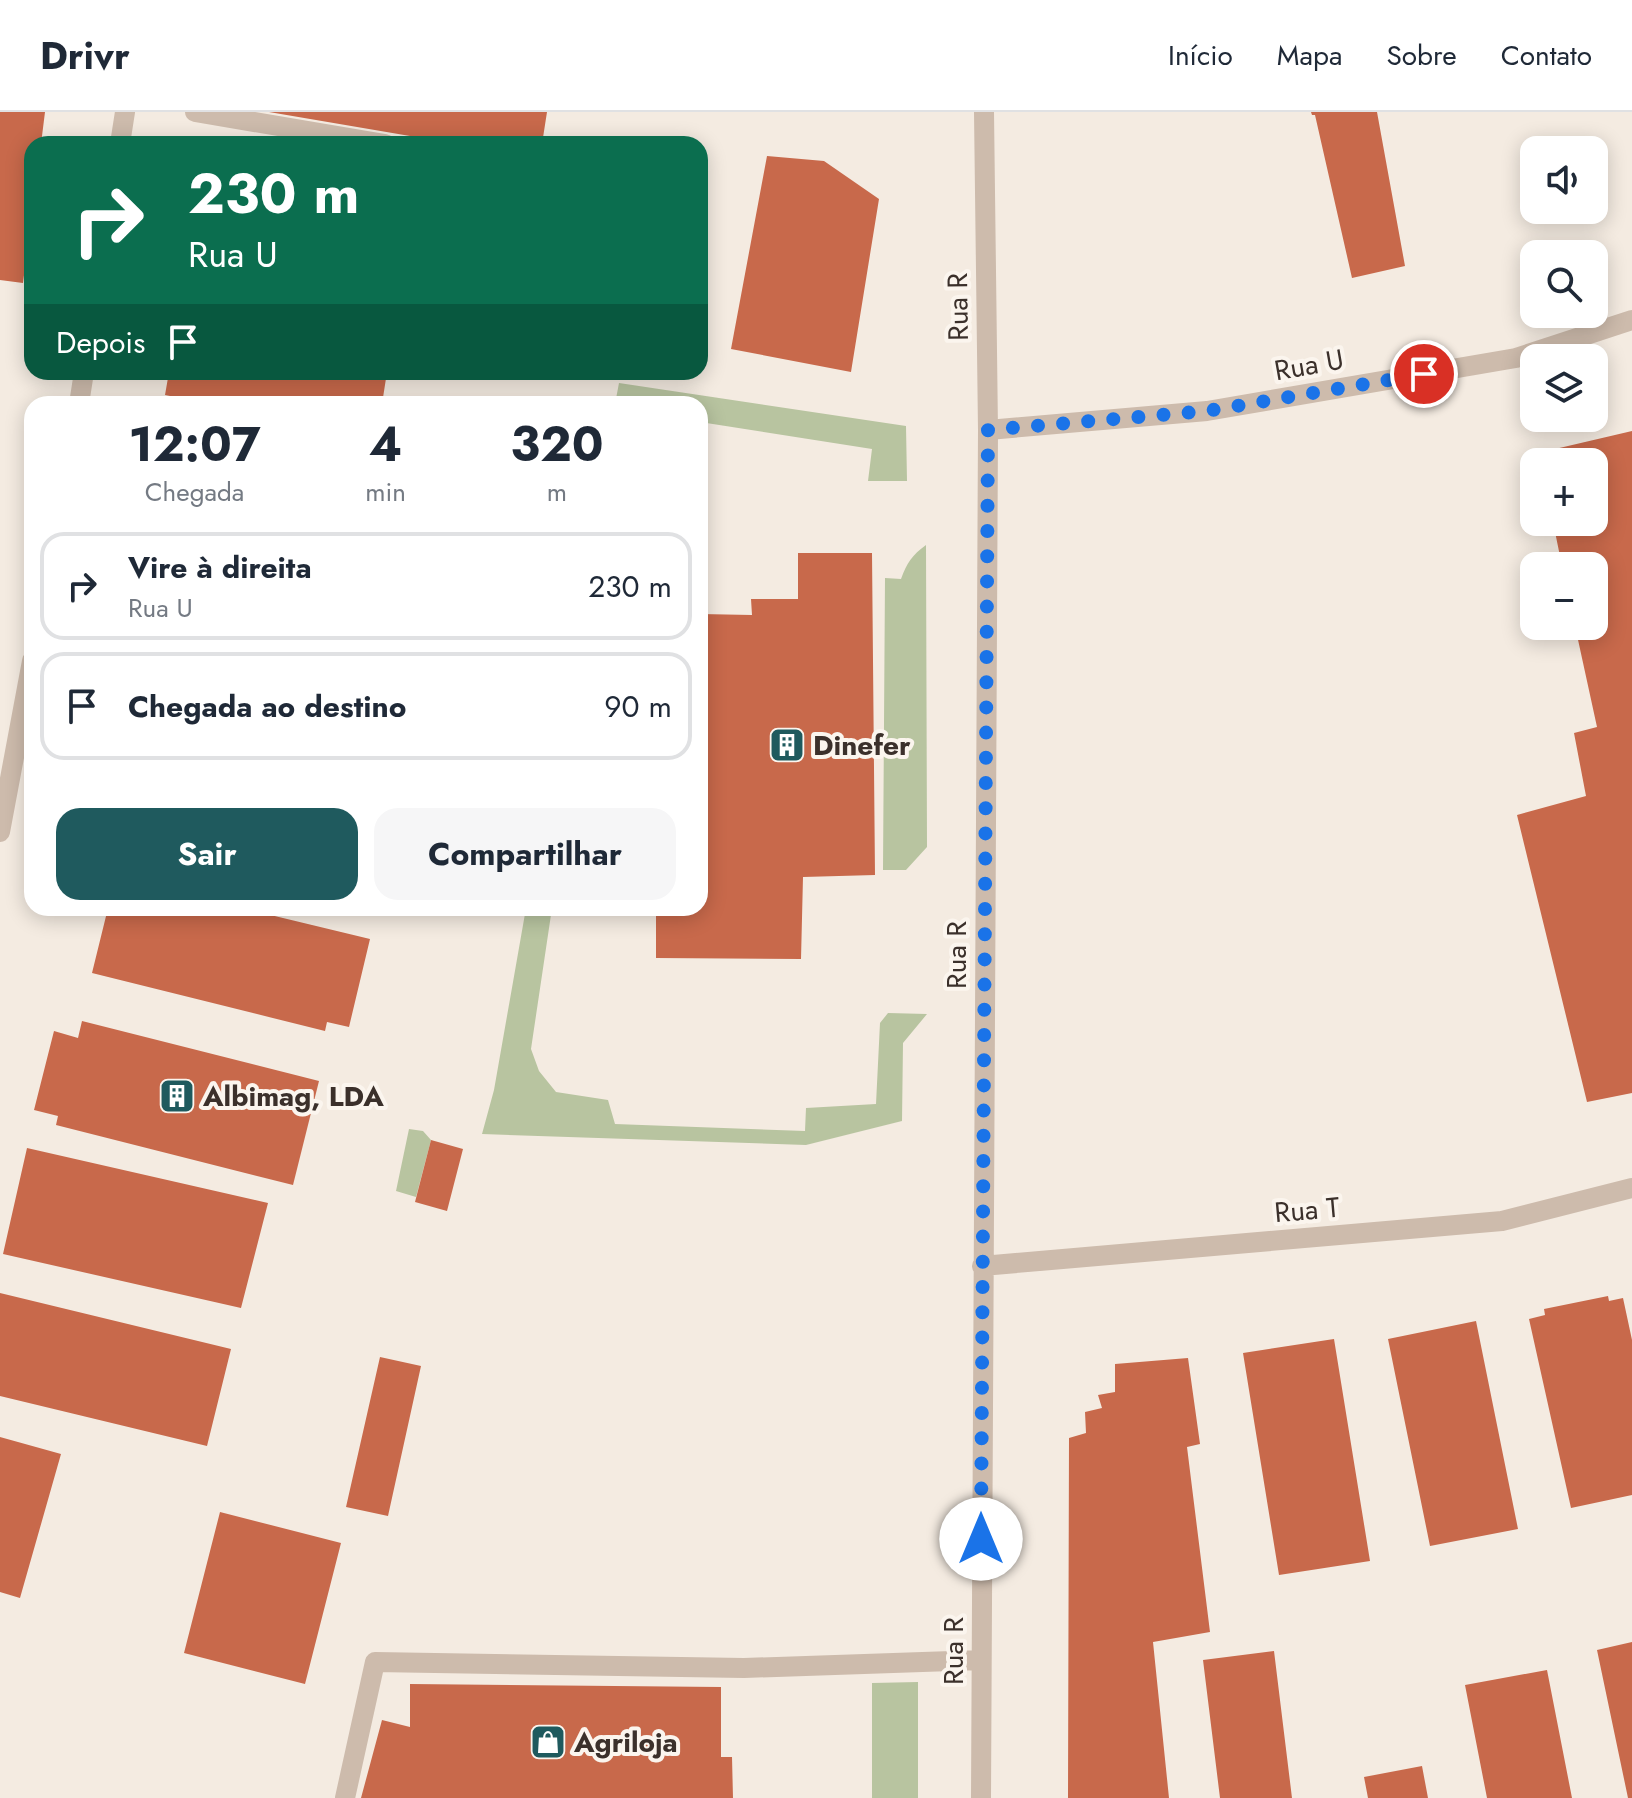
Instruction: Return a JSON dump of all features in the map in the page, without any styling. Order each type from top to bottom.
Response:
[{"type":"street","points":[[121,136],[125,112]]},
{"type":"street","points":[[195,112],[338,136]]},
{"type":"street","name":"Rua R","points":[[981,1798],[988,430],[984,112]]},
{"type":"street","name":"Rua U","points":[[988,430],[1207,411],[1516,358],[1632,320]]},
{"type":"street","points":[[0,832],[24,704]]},
{"type":"street","name":"Rua T","points":[[982,1266],[1502,1221],[1632,1188]]},
{"type":"street","points":[[345,1798],[375,1662],[744,1668],[981,1660]]},
{"type":"green space","points":[[619,383],[706,396],[617,396]]},
{"type":"green space","points":[[708,396],[906,426],[907,481],[868,481],[872,449],[708,423]]},
{"type":"green space","points":[[926,545],[927,847],[906,870],[883,870],[885,578],[901,579],[910,560]]},
{"type":"green space","points":[[525,916],[551,916],[531,1049],[539,1071],[556,1092],[608,1100],[615,1124],[805,1131],[806,1108],[876,1104],[880,1023],[888,1013],[927,1014],[903,1043],[902,1121],[806,1145],[482,1134],[494,1090]]},
{"type":"green space","points":[[409,1129],[423,1131],[431,1140],[416,1197],[396,1191]]},
{"type":"green space","points":[[918,1682],[918,1798],[872,1798],[872,1683]]},
{"type":"building","points":[[0,112],[45,112],[42,136],[24,136],[23,283],[0,280]]},
{"type":"building","points":[[269,112],[547,112],[543,136],[410,136]]},
{"type":"building","points":[[1311,112],[1377,112],[1405,266],[1352,278],[1315,115]]},
{"type":"building","points":[[767,156],[824,161],[879,199],[851,372],[731,349]]},
{"type":"building","points":[[168,380],[386,380],[383,396],[165,395]]},
{"type":"building","points":[[1632,431],[1632,1093],[1587,1102],[1517,815],[1586,796],[1574,733],[1597,727],[1578,640],[1608,640],[1608,552],[1559,552],[1556,536],[1608,536],[1608,448],[1559,448]]},
{"type":"building","name":"Dinefer","points":[[798,553],[872,553],[875,875],[803,877],[801,959],[656,958],[656,916],[708,916],[708,614],[752,615],[751,599],[798,599]]},
{"type":"building","points":[[106,916],[275,916],[370,939],[349,1027],[327,1022],[325,1031],[92,973]]},
{"type":"building","name":"Albimag, LDA","points":[[82,1021],[319,1081],[293,1185],[56,1125],[58,1116],[34,1110],[54,1031],[78,1038]]},
{"type":"building","points":[[431,1140],[463,1149],[447,1211],[415,1202]]},
{"type":"building","points":[[27,1148],[268,1203],[241,1308],[3,1254]]},
{"type":"building","points":[[0,1293],[231,1349],[207,1446],[0,1396]]},
{"type":"building","points":[[1608,1296],[1609,1301],[1623,1298],[1632,1340],[1632,1495],[1571,1508],[1529,1319],[1545,1315],[1544,1309]]},
{"type":"building","points":[[1476,1321],[1518,1529],[1430,1546],[1388,1339]]},
{"type":"building","points":[[1334,1339],[1370,1561],[1279,1575],[1243,1353]]},
{"type":"building","points":[[380,1357],[421,1366],[388,1516],[346,1507]]},
{"type":"building","points":[[1188,1358],[1200,1444],[1187,1447],[1210,1632],[1153,1642],[1169,1798],[1068,1798],[1069,1438],[1086,1433],[1085,1412],[1102,1408],[1098,1395],[1115,1392],[1115,1364]]},
{"type":"building","points":[[0,1437],[61,1454],[20,1598],[0,1592]]},
{"type":"building","points":[[220,1512],[341,1543],[305,1684],[184,1653]]},
{"type":"building","points":[[1632,1642],[1632,1798],[1628,1798],[1597,1650]]},
{"type":"building","points":[[1274,1651],[1292,1798],[1220,1798],[1203,1660]]},
{"type":"building","points":[[1547,1670],[1572,1798],[1487,1798],[1465,1685]]},
{"type":"building","name":"Agriloja","points":[[410,1684],[721,1687],[721,1757],[732,1757],[733,1798],[361,1798],[382,1720],[410,1727]]},
{"type":"building","points":[[1422,1766],[1428,1798],[1368,1798],[1364,1777]]},
{"type":"place","name":"Dinefer","points":[[787,745]]},
{"type":"place","name":"Albimag, LDA","points":[[177,1096]]},
{"type":"place","name":"Agriloja","points":[[548,1742]]},
{"type":"route","points":[[981,1539],[988,430],[1207,411],[1424,374]]}]
